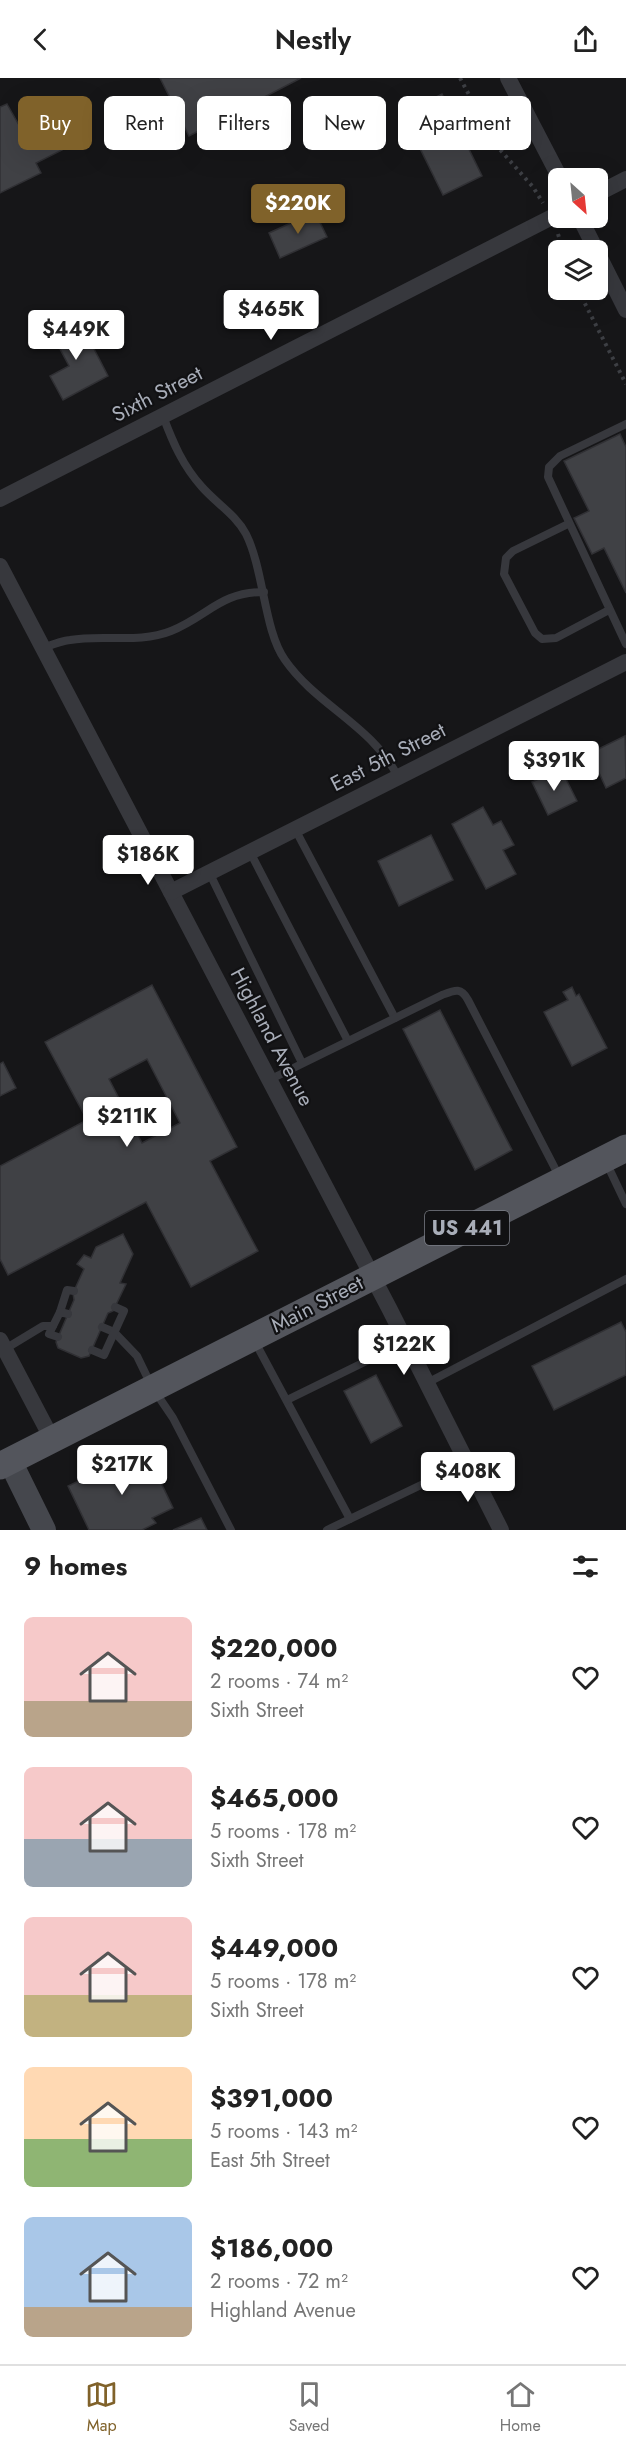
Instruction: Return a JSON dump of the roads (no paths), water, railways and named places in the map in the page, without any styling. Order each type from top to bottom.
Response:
[{"type":"main road","name":"Main Street","points":[[5,1464],[152,1387],[615,1154]]},
{"type":"street","points":[[508,78],[555,168]]},
{"type":"street","points":[[608,188],[626,179]]},
{"type":"street","name":"Sixth Street","points":[[0,500],[548,219]]},
{"type":"street","points":[[608,273],[626,310]]},
{"type":"street","name":"Highland Avenue","points":[[0,567],[372,1276],[501,1530]]},
{"type":"street","name":"East 5th Street","points":[[171,892],[626,662]]},
{"type":"street","points":[[2,1344],[52,1439]]},
{"type":"street","points":[[5,1464],[44,1530]]},
{"type":"lane","points":[[163,416],[178,456],[203,488],[245,532],[254,554],[274,636],[284,658],[299,677],[364,732],[387,756],[398,777]]},
{"type":"lane","points":[[626,424],[560,456],[549,467],[548,477],[552,490],[626,644]]},
{"type":"lane","points":[[568,524],[513,551],[506,558],[504,574],[536,633],[542,639],[556,638],[609,610]]},
{"type":"lane","points":[[43,648],[69,640],[123,639],[170,632],[224,599],[247,592],[264,592]]},
{"type":"lane","points":[[295,829],[395,1018]]},
{"type":"lane","points":[[250,852],[348,1041]]},
{"type":"lane","points":[[209,872],[302,1063]]},
{"type":"lane","points":[[269,1080],[452,991],[464,992],[562,1181]]},
{"type":"lane","points":[[615,1154],[626,1204]]},
{"type":"lane","points":[[427,1383],[626,1279]]},
{"type":"lane","points":[[58,1337],[50,1334],[53,1326],[64,1313],[67,1290],[74,1291]]},
{"type":"lane","points":[[92,1350],[104,1355],[124,1311],[115,1307]]},
{"type":"lane","points":[[2,1344],[43,1326],[53,1326]]},
{"type":"lane","points":[[102,1327],[114,1332],[137,1356],[152,1387],[173,1418],[231,1530]]},
{"type":"lane","points":[[252,1337],[351,1520]]},
{"type":"lane","points":[[287,1400],[383,1353],[412,1354]]},
{"type":"lane","points":[[327,1530],[467,1463]]}]
